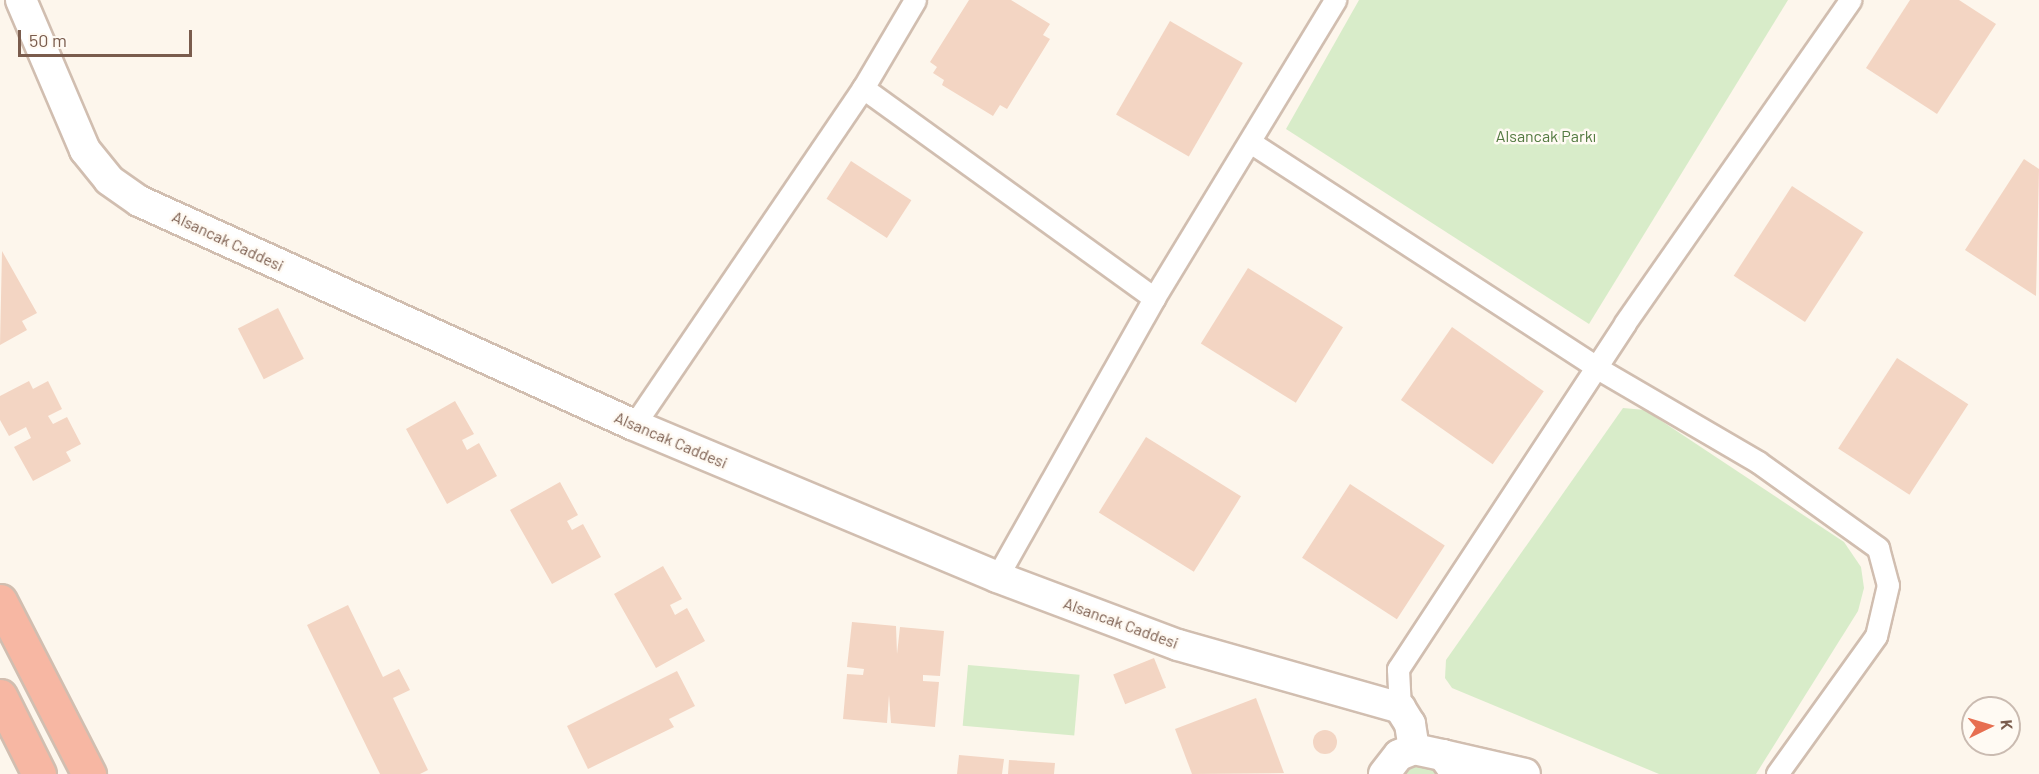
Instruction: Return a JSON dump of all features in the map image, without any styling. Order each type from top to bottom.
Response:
[{"type":"highway","points":[[0,601],[48,690],[89,774]]},
{"type":"highway","points":[[48,690],[81,774]]},
{"type":"highway","points":[[0,696],[39,774]]},
{"type":"street","name":"Alsancak Caddesi","points":[[21,0],[85,150],[120,190],[634,425],[997,577],[1178,645],[1400,708]]},
{"type":"street","points":[[634,425],[863,87],[915,0]]},
{"type":"street","points":[[997,577],[1154,298],[1335,0]]},
{"type":"street","points":[[1414,749],[1410,724],[1400,708],[1398,669],[1850,0]]},
{"type":"street","points":[[863,87],[1154,298]]},
{"type":"street","points":[[1250,142],[1599,369],[1758,462],[1878,548],[1888,585],[1876,636],[1777,774]]},
{"type":"street","points":[[1384,774],[1399,755],[1414,749],[1450,765],[1525,774]]},
{"type":"green space","name":"Alsancak Parkı","points":[[1359,0],[1788,0],[1589,324],[1286,129]]},
{"type":"green space","points":[[1623,408],[1645,410],[1844,542],[1861,567],[1864,588],[1858,611],[1756,774],[1659,774],[1452,688],[1445,678],[1446,660]]},
{"type":"green space","points":[[968,665],[1080,675],[1074,736],[963,726]]},
{"type":"green space","points":[[1424,760],[1443,774],[1398,774],[1400,771]]},
{"type":"building","points":[[969,0],[1011,0],[1050,24],[1043,35],[1050,39],[1007,109],[1000,105],[993,116],[942,85],[944,80],[933,73],[937,67],[930,62]]},
{"type":"building","points":[[1910,0],[1959,0],[1996,24],[1937,114],[1866,68]]},
{"type":"building","points":[[1170,21],[1243,63],[1189,157],[1116,115]]},
{"type":"building","points":[[2024,159],[2039,169],[2036,296],[1965,250]]},
{"type":"building","points":[[851,161],[911,200],[887,238],[826,199]]},
{"type":"building","points":[[1792,186],[1863,232],[1805,322],[1734,276]]},
{"type":"building","points":[[2,251],[37,313],[22,321],[27,330],[0,345]]},
{"type":"building","points":[[1248,268],[1343,327],[1296,403],[1201,343]]},
{"type":"building","points":[[278,308],[304,359],[264,379],[238,328]]},
{"type":"building","points":[[1452,327],[1544,391],[1493,464],[1401,400]]},
{"type":"building","points":[[1897,358],[1968,404],[1909,495],[1838,449]]},
{"type":"building","points":[[29,381],[33,389],[48,381],[62,409],[48,416],[53,424],[67,417],[81,444],[66,452],[71,461],[33,481],[14,447],[31,438],[26,427],[9,436],[0,420],[0,396]]},
{"type":"building","points":[[455,401],[474,434],[462,440],[467,450],[479,443],[497,476],[447,504],[406,429]]},
{"type":"building","points":[[1146,437],[1241,496],[1194,572],[1099,512]]},
{"type":"building","points":[[560,482],[578,515],[567,521],[572,530],[583,524],[601,557],[552,584],[510,510]]},
{"type":"building","points":[[1350,484],[1445,546],[1397,619],[1302,558]]},
{"type":"building","points":[[663,566],[682,599],[670,605],[675,615],[687,608],[705,641],[656,668],[614,594]]},
{"type":"building","points":[[348,605],[383,677],[399,669],[410,690],[393,698],[428,770],[420,774],[380,774],[307,625]]},
{"type":"building","points":[[852,622],[896,626],[897,654],[900,627],[944,631],[940,676],[923,675],[923,681],[939,682],[935,727],[891,723],[889,695],[887,723],[843,719],[847,674],[863,675],[864,669],[847,667]]},
{"type":"building","points":[[1154,658],[1166,688],[1125,704],[1113,674]]},
{"type":"building","points":[[677,671],[695,706],[669,719],[674,727],[588,769],[567,726]]},
{"type":"building","points":[[1256,698],[1284,773],[1192,774],[1175,729]]},
{"type":"building","points":[[1325,730],[1330,731],[1336,737],[1336,747],[1330,753],[1325,754],[1320,753],[1314,747],[1313,742],[1314,737],[1320,731]]},
{"type":"building","points":[[959,755],[1004,759],[1002,774],[957,774]]},
{"type":"building","points":[[1009,760],[1055,763],[1054,774],[1008,774]]}]
